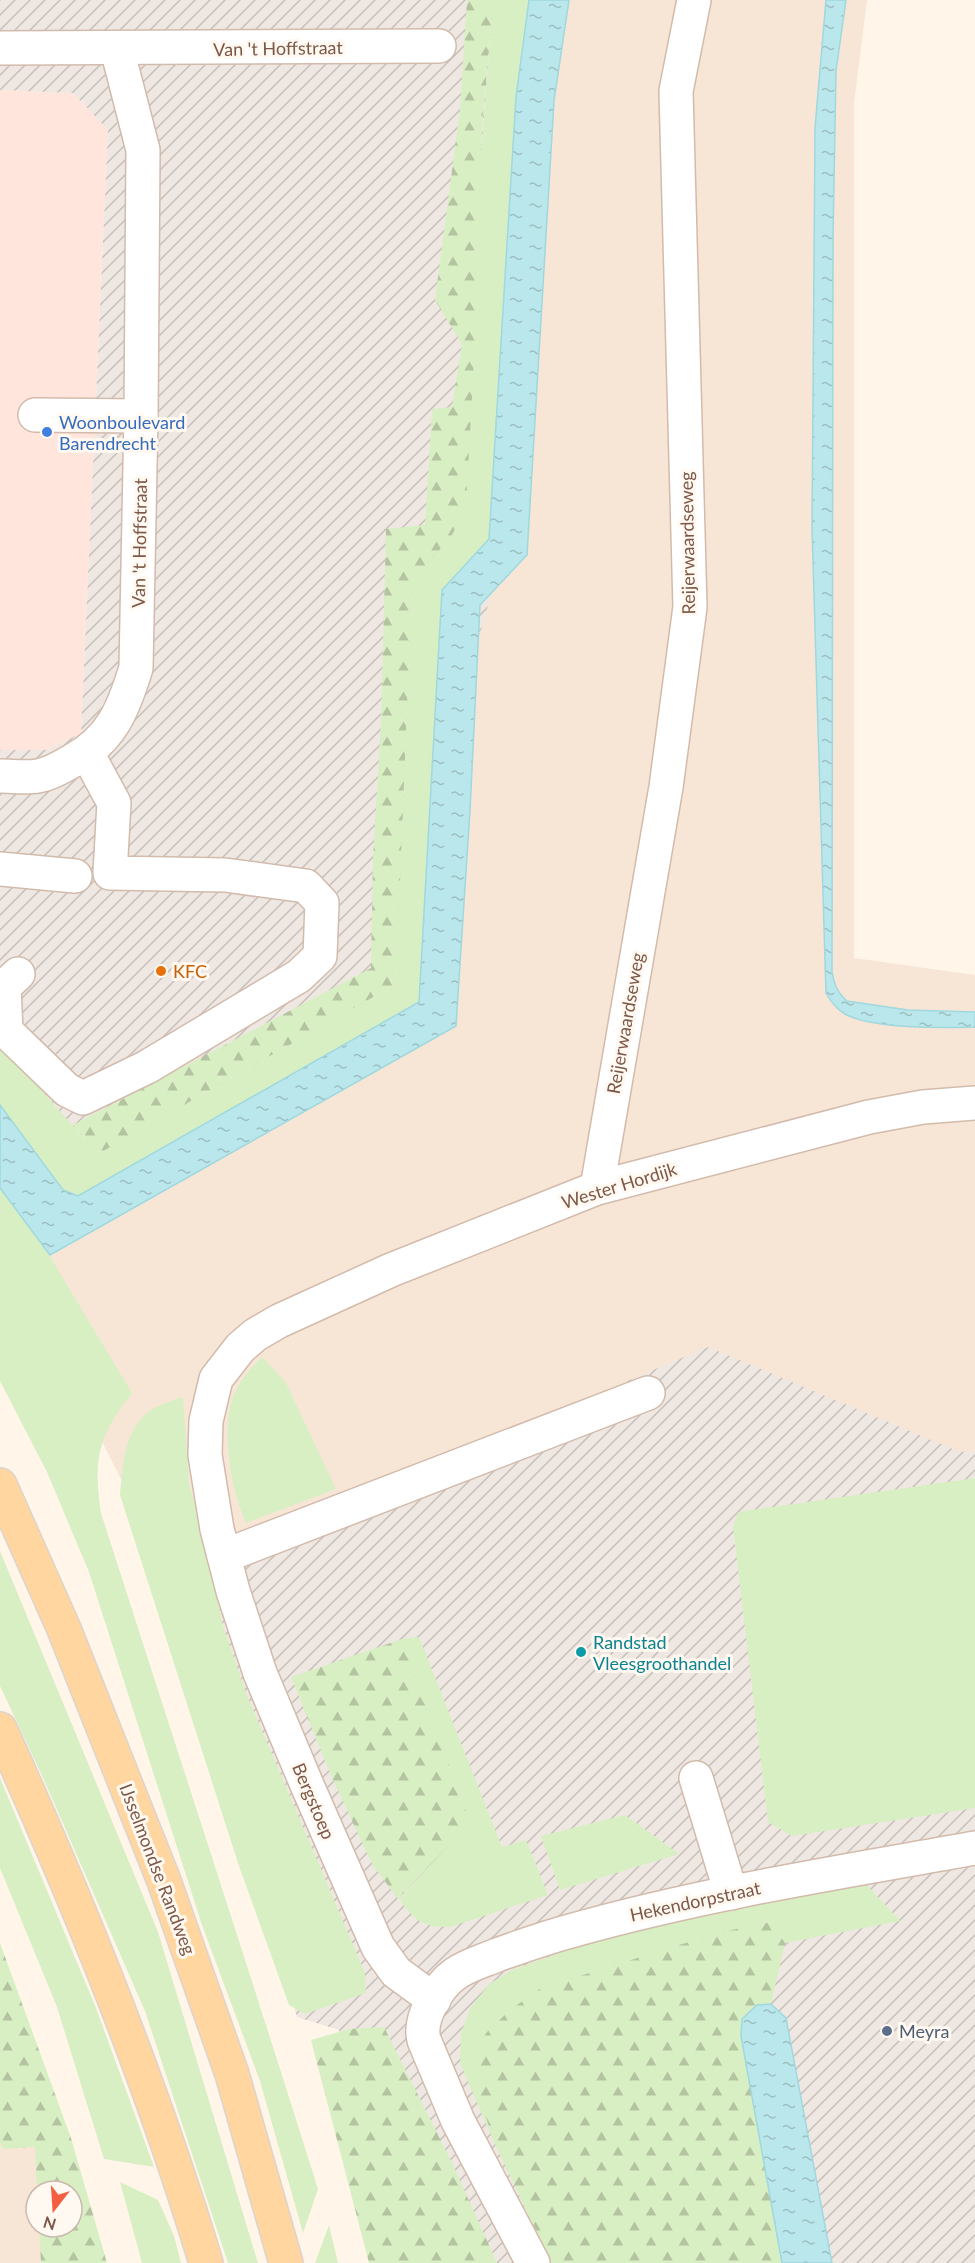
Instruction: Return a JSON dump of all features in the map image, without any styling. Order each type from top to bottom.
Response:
[{"type":"main road","name":"IJsselmondse Randweg","points":[[0,1485],[64,1629],[164,1881],[232,2074],[286,2263]]},
{"type":"main road","points":[[0,1729],[55,1851],[142,2073],[185,2193],[206,2263]]},
{"type":"street","name":"Reijerwaardseweg","points":[[597,1188],[666,787],[690,608],[676,90],[694,0]]},
{"type":"street","name":"Van 't Hoffstraat","points":[[0,48],[439,46]]},
{"type":"street","name":"Van 't Hoffstraat","points":[[0,776],[37,776],[87,753],[115,724],[126,701],[136,668],[143,150],[117,49]]},
{"type":"street","points":[[35,415],[141,416]]},
{"type":"street","points":[[18,974],[4,987],[6,1031],[67,1090],[83,1098],[147,1067],[299,976],[320,956],[322,903],[306,886],[225,875],[110,873],[114,803],[87,753]]},
{"type":"street","points":[[0,870],[75,876]]},
{"type":"street","name":"Wester Hordijk","points":[[279,1321],[391,1270],[597,1188],[869,1117],[923,1107],[975,1103]]},
{"type":"street","name":"Bergstoep","points":[[279,1321],[255,1335],[240,1348],[226,1363],[216,1379],[206,1421],[205,1455],[217,1529],[261,1672],[307,1785],[378,1947],[396,1972],[434,2000]]},
{"type":"street","points":[[224,1556],[648,1394]]},
{"type":"street","points":[[696,1778],[731,1893]]},
{"type":"street","name":"Hekendorpstraat","points":[[434,2000],[440,1988],[455,1974],[472,1964],[540,1940],[615,1918],[731,1893],[975,1848]]},
{"type":"street","points":[[434,2000],[421,2029],[424,2040],[458,2121],[534,2263]]},
{"type":"shaded area","points":[[0,0],[521,0],[505,544],[363,1055],[69,1219],[0,1139],[0,750],[47,750],[81,733],[108,130],[73,93],[0,90]]},
{"type":"shaded area","points":[[521,0],[867,0],[854,103],[854,958],[975,975],[975,1451],[168,1573],[15,1268]]},
{"type":"shaded area","name":"Woonboulevard Barendrecht","points":[[0,90],[73,93],[108,130],[81,733],[47,750],[0,750]]},
{"type":"shaded area","points":[[708,1347],[960,1452],[975,1451],[975,2263],[390,2263],[339,2030],[297,2017],[168,1573]]},
{"type":"shaded area","points":[[0,2038],[65,2127],[75,2179],[24,2179],[24,2239],[84,2239],[84,2226],[91,2263],[0,2263]]},
{"type":"green space","points":[[467,0],[493,0],[482,128],[475,342],[466,506],[452,535],[412,582],[396,984],[98,1154],[73,1125],[371,968],[386,529],[425,525],[432,409],[452,407],[462,344],[435,300],[460,109]]},
{"type":"green space","points":[[493,0],[568,0],[553,105],[528,554],[480,605],[457,1025],[49,1255],[132,1393],[112,1423],[101,1449],[98,1477],[101,1513],[318,2189],[303,2233],[260,2081],[202,1925],[89,1572],[47,1472],[0,1381],[0,1188],[49,1254],[63,1190],[0,1105],[0,1044],[98,1154],[396,984],[412,582],[452,535]]},
{"type":"green space","points":[[262,1357],[285,1381],[336,1489],[246,1523],[232,1477],[228,1424],[234,1394],[246,1374]]},
{"type":"green space","points":[[183,1397],[189,1484],[204,1536],[223,1626],[246,1693],[365,1973],[366,1993],[305,2014],[289,2005],[239,1866],[120,1495],[124,1458],[131,1434],[137,1424],[145,1414],[156,1407]]},
{"type":"green space","points":[[975,1478],[975,1808],[792,1836],[768,1822],[733,1527],[738,1512]]},
{"type":"green space","points":[[0,1551],[158,1932],[258,2263],[228,2263],[145,2011],[44,1780],[0,1686]]},
{"type":"green space","points":[[419,1637],[502,1847],[526,1840],[548,1895],[450,1927],[433,1926],[420,1921],[399,1899],[470,1822],[402,1639]]},
{"type":"green space","points":[[402,1639],[470,1822],[398,1899],[372,1864],[330,1773],[291,1677]]},
{"type":"green space","points":[[0,1778],[96,2008],[154,2167],[104,2159],[57,2007],[0,1868]]},
{"type":"green space","points":[[625,1815],[679,1854],[560,1890],[541,1836]]},
{"type":"green space","points":[[866,1884],[900,1921],[785,1943],[771,1922],[721,1932],[541,1988],[475,2080],[493,2140],[460,2063],[461,2033],[470,2009],[489,1984],[514,1969],[651,1921]]},
{"type":"green space","points":[[771,1922],[785,1943],[771,2004],[757,2005],[741,2036],[782,2263],[551,2263],[493,2140],[475,2080],[472,2054],[487,2032],[510,2010],[541,1988],[721,1932]]},
{"type":"green space","points":[[0,1943],[71,2138],[83,2179],[36,2179],[35,2147],[3,2149],[0,2142]]},
{"type":"green space","points":[[384,2027],[453,2165],[497,2263],[369,2263],[311,2040],[349,2029]]},
{"type":"green space","points":[[120,2182],[158,2200],[174,2236],[181,2263],[142,2263]]},
{"type":"green space","points":[[84,2183],[107,2263],[41,2263],[40,2239],[84,2239]]},
{"type":"green space","points":[[329,2225],[338,2263],[315,2263]]},
{"type":"water","points":[[529,0],[569,0],[554,101],[527,555],[480,605],[456,1026],[50,1255],[0,1188],[0,1105],[63,1190],[78,1196],[419,1002],[442,590],[489,539],[516,97]]},
{"type":"water","points":[[826,0],[846,0],[836,71],[833,238],[832,971],[836,988],[847,1001],[908,1010],[975,1012],[975,1027],[945,1028],[872,1023],[845,1014],[834,1005],[826,993],[812,528],[815,128]]},
{"type":"water","points":[[771,2004],[786,2018],[832,2263],[782,2263],[741,2036],[742,2019],[757,2005]]},
{"type":"place","name":"Woonboulevard Barendrecht","points":[[47,432]]},
{"type":"place","name":"KFC","points":[[161,971]]},
{"type":"place","name":"Randstad Vleesgroothandel","points":[[581,1652]]},
{"type":"place","name":"Meyra","points":[[887,2031]]}]
